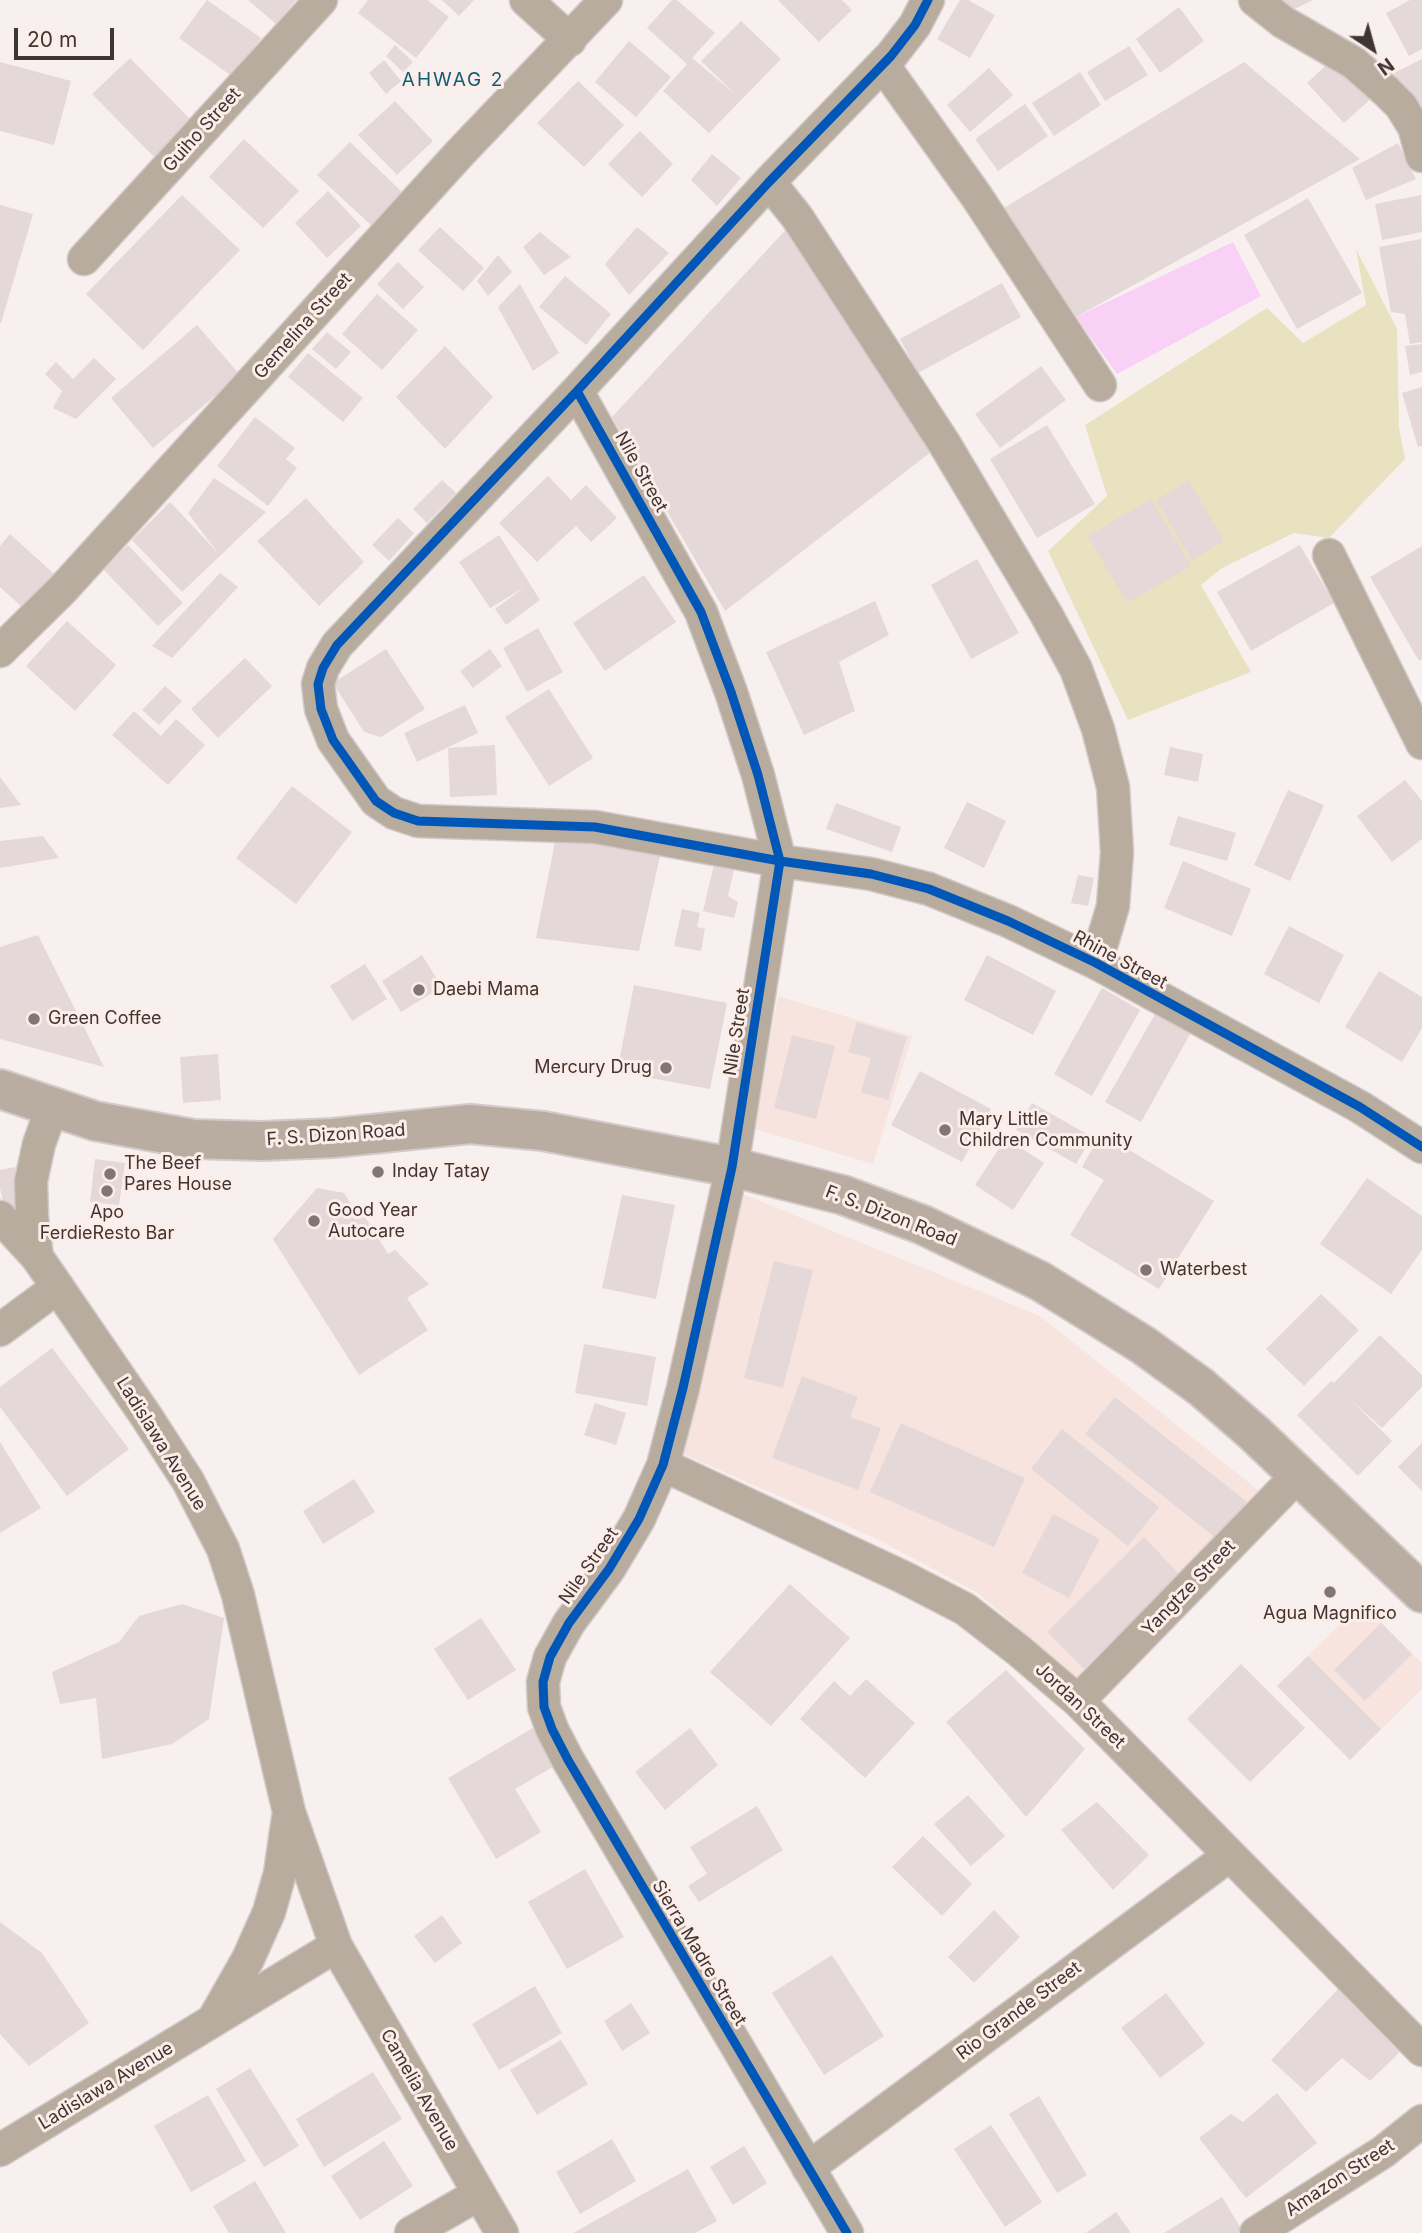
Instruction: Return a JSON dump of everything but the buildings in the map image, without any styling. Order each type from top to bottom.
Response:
[{"type":"main road","name":"F. S. Dizon Road","points":[[0,1089],[52,1108],[134,1130],[193,1139],[262,1141],[333,1138],[470,1124],[542,1131],[732,1167],[854,1199],[923,1225],[1040,1280],[1143,1345],[1201,1387],[1299,1474],[1422,1593]]},
{"type":"street","name":"Guiho Street","points":[[84,259],[321,0]]},
{"type":"street","points":[[526,0],[570,40]]},
{"type":"street","name":"Gemelina Street","points":[[0,652],[63,589],[460,153],[606,0]]},
{"type":"street","name":"Rhine Street","points":[[929,0],[915,25],[883,65],[769,182],[578,391],[337,645],[323,668],[318,684],[321,709],[333,740],[376,801],[394,813],[418,821],[594,827],[780,861],[871,874],[929,889],[1008,921],[1096,963],[1360,1107],[1422,1147]]},
{"type":"street","points":[[1255,0],[1283,22],[1354,63],[1386,91],[1401,106],[1414,127],[1422,156]]},
{"type":"street","points":[[883,65],[977,197],[1100,385]]},
{"type":"street","points":[[769,182],[797,216],[944,443],[1076,669],[1098,729],[1113,787],[1117,852],[1113,906],[1096,963]]},
{"type":"street","name":"Nile Street","points":[[543,1682],[550,1657],[569,1623],[609,1569],[639,1519],[663,1465],[683,1388],[732,1167],[780,861],[758,775],[701,612],[578,391]]},
{"type":"street","points":[[1329,555],[1422,743]]},
{"type":"street","name":"Ladislawa Avenue","points":[[37,1257],[32,1217],[32,1181],[39,1144],[52,1108]]},
{"type":"street","name":"Ladislawa Avenue","points":[[0,1217],[37,1257],[58,1287],[188,1481],[223,1549],[238,1595],[289,1812],[336,1946],[0,2150]]},
{"type":"street","points":[[0,1329],[58,1287]]},
{"type":"street","name":"Jordan Street","points":[[663,1465],[821,1537],[965,1609],[1078,1701],[1422,2050]]},
{"type":"street","name":"Yangtze Street","points":[[1078,1701],[1299,1474]]},
{"type":"street","name":"Sierra Madre Street","points":[[543,1682],[544,1707],[568,1760],[847,2233]]},
{"type":"street","name":"Ladislawa Avenue","points":[[212,2021],[248,1959],[269,1912],[280,1873],[289,1812]]},
{"type":"street","name":"Rio Grande Street","points":[[808,2168],[1230,1854]]},
{"type":"street","name":"Camelia Avenue","points":[[336,1946],[502,2233]]},
{"type":"street","name":"Amazon Street","points":[[1256,2233],[1383,2152],[1422,2121]]},
{"type":"street","points":[[411,2233],[479,2194]]},
{"type":"shaded area","points":[[1233,242],[1261,296],[1117,374],[1076,317]]},
{"type":"shaded area","points":[[1356,249],[1397,329],[1399,428],[1405,459],[1329,538],[1294,533],[1222,568],[1201,585],[1251,672],[1128,720],[1048,551],[1107,496],[1085,425],[1267,308],[1303,343],[1366,305]]},
{"type":"shaded area","points":[[778,996],[912,1036],[873,1164],[755,1129]]},
{"type":"shaded area","points":[[738,1192],[1040,1316],[1263,1494],[1081,1682],[978,1593],[877,1539],[683,1454]]},
{"type":"shaded area","points":[[1362,1603],[1422,1663],[1422,1689],[1350,1760],[1277,1686]]},
{"type":"cycle path","points":[[928,0],[915,25],[891,56],[769,182],[577,391],[337,645],[323,668],[318,684],[321,709],[333,740],[376,801],[394,813],[418,821],[595,827],[780,861],[871,874],[929,889],[1008,921],[1096,963],[1360,1107],[1422,1147]]},
{"type":"cycle path","points":[[577,391],[701,612],[758,775],[780,861],[732,1167],[683,1388],[663,1465],[639,1519],[609,1569],[569,1623],[550,1657],[543,1682],[544,1707],[568,1760],[847,2233]]},
{"type":"place","name":"Daebi Mama","points":[[419,990]]},
{"type":"place","name":"Green Coffee","points":[[34,1019]]},
{"type":"place","name":"Mercury Drug","points":[[666,1068]]},
{"type":"place","name":"Mary Little Children Community","points":[[945,1130]]},
{"type":"place","name":"Inday Tatay","points":[[378,1172]]},
{"type":"place","name":"The Beef Pares House","points":[[110,1174]]},
{"type":"place","name":"Apo FerdieResto Bar","points":[[107,1191]]},
{"type":"place","name":"Good Year Autocare","points":[[314,1221]]},
{"type":"place","name":"Waterbest","points":[[1146,1270]]},
{"type":"place","name":"Agua Magnifico","points":[[1330,1592]]},
{"type":"district","name":"AHWAG 2","points":[[453,80]]}]
